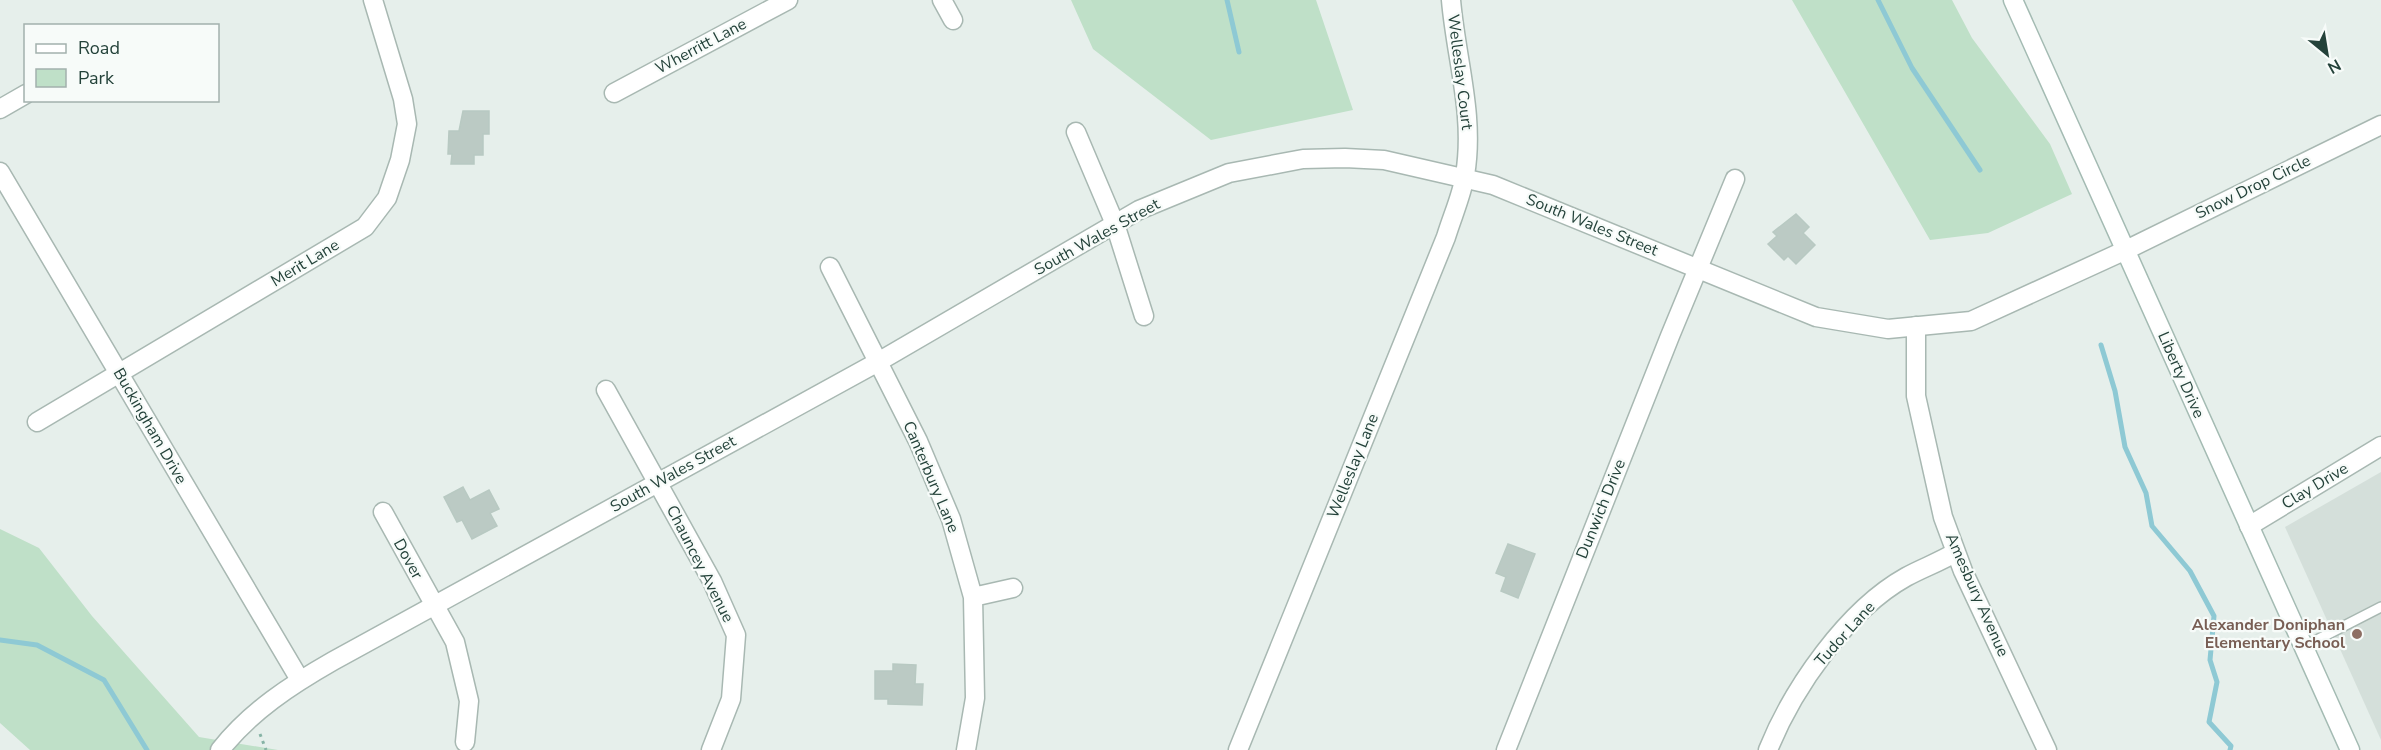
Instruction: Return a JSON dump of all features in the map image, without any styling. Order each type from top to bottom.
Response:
[{"type":"street","name":"Merit Lane","points":[[37,422],[364,227],[387,198],[400,160],[407,124],[403,99],[373,0]]},
{"type":"street","name":"Wherritt Lane","points":[[614,93],[788,0]]},
{"type":"street","points":[[942,0],[953,20]]},
{"type":"street","name":"Welleslay Court","points":[[1450,0],[1467,102],[1468,137],[1464,180]]},
{"type":"street","name":"Liberty Drive","points":[[2013,0],[2350,750]]},
{"type":"street","points":[[0,109],[24,95]]},
{"type":"street","name":"Snow Drop Circle","points":[[2126,250],[2381,125]]},
{"type":"street","points":[[1076,132],[1115,224],[1144,316]]},
{"type":"street","name":"South Wales Street","points":[[220,750],[248,718],[300,680],[878,362],[1139,210],[1229,173],[1303,159],[1384,160],[1493,185],[1816,317],[1888,329],[1971,321],[2126,250]]},
{"type":"street","name":"Buckingham Drive","points":[[0,172],[300,680]]},
{"type":"street","name":"Dunwich Drive","points":[[1506,750],[1736,179]]},
{"type":"street","name":"Welleslay Lane","points":[[1238,750],[1438,258],[1464,180]]},
{"type":"street","name":"Canterbury Lane","points":[[830,267],[918,441],[951,519],[973,597],[975,698],[966,750]]},
{"type":"street","name":"Amesbury Avenue","points":[[1916,326],[1916,396],[1943,517],[1956,552],[2048,750]]},
{"type":"street","name":"Chauncey Avenue","points":[[606,390],[712,581],[736,635],[731,699],[711,750]]},
{"type":"street","name":"Clay Drive","points":[[2248,526],[2381,446]]},
{"type":"street","name":"Dover","points":[[383,512],[455,642],[469,701],[465,742]]},
{"type":"street","name":"Tudor Lane","points":[[1768,750],[1778,725],[1820,659],[1865,607],[1906,577],[1956,552]]},
{"type":"street","points":[[973,597],[1013,588]]},
{"type":"lane","points":[[2303,647],[2381,607]]},
{"type":"shaded area","name":"Alexander Doniphan Elementary School","points":[[2381,472],[2381,740],[2285,527]]},
{"type":"green space","points":[[1071,0],[1316,0],[1353,110],[1211,140],[1093,49]]},
{"type":"green space","points":[[1792,0],[1952,0],[1972,38],[2050,144],[2072,194],[1988,233],[1930,240]]},
{"type":"green space","points":[[0,529],[39,548],[92,616],[199,737],[278,750],[30,750],[0,723]]},
{"type":"building","points":[[463,111],[489,111],[489,134],[483,134],[483,155],[474,155],[474,164],[451,164],[452,154],[448,154],[449,131],[459,131]]},
{"type":"building","points":[[1796,214],[1809,227],[1803,233],[1815,245],[1796,264],[1788,256],[1784,260],[1768,244],[1777,236],[1773,232]]},
{"type":"building","points":[[463,487],[470,500],[489,490],[499,509],[490,513],[497,526],[472,539],[462,520],[457,522],[444,497]]},
{"type":"building","points":[[1508,544],[1535,554],[1518,598],[1501,591],[1506,577],[1496,573]]},
{"type":"building","points":[[893,664],[916,665],[915,684],[923,684],[922,705],[888,704],[888,699],[875,699],[875,671],[893,671]]},
{"type":"waterway","points":[[1227,0],[1239,52]]},
{"type":"waterway","points":[[1878,0],[1912,68],[1980,170]]},
{"type":"waterway","points":[[2101,345],[2115,391],[2125,447],[2146,493],[2152,526],[2190,571],[2214,616],[2210,660],[2217,682],[2209,722],[2231,746],[2230,750]]},
{"type":"waterway","points":[[0,640],[37,645],[104,680],[147,750]]},
{"type":"place","name":"Alexander Doniphan Elementary School","points":[[2357,634]]}]
